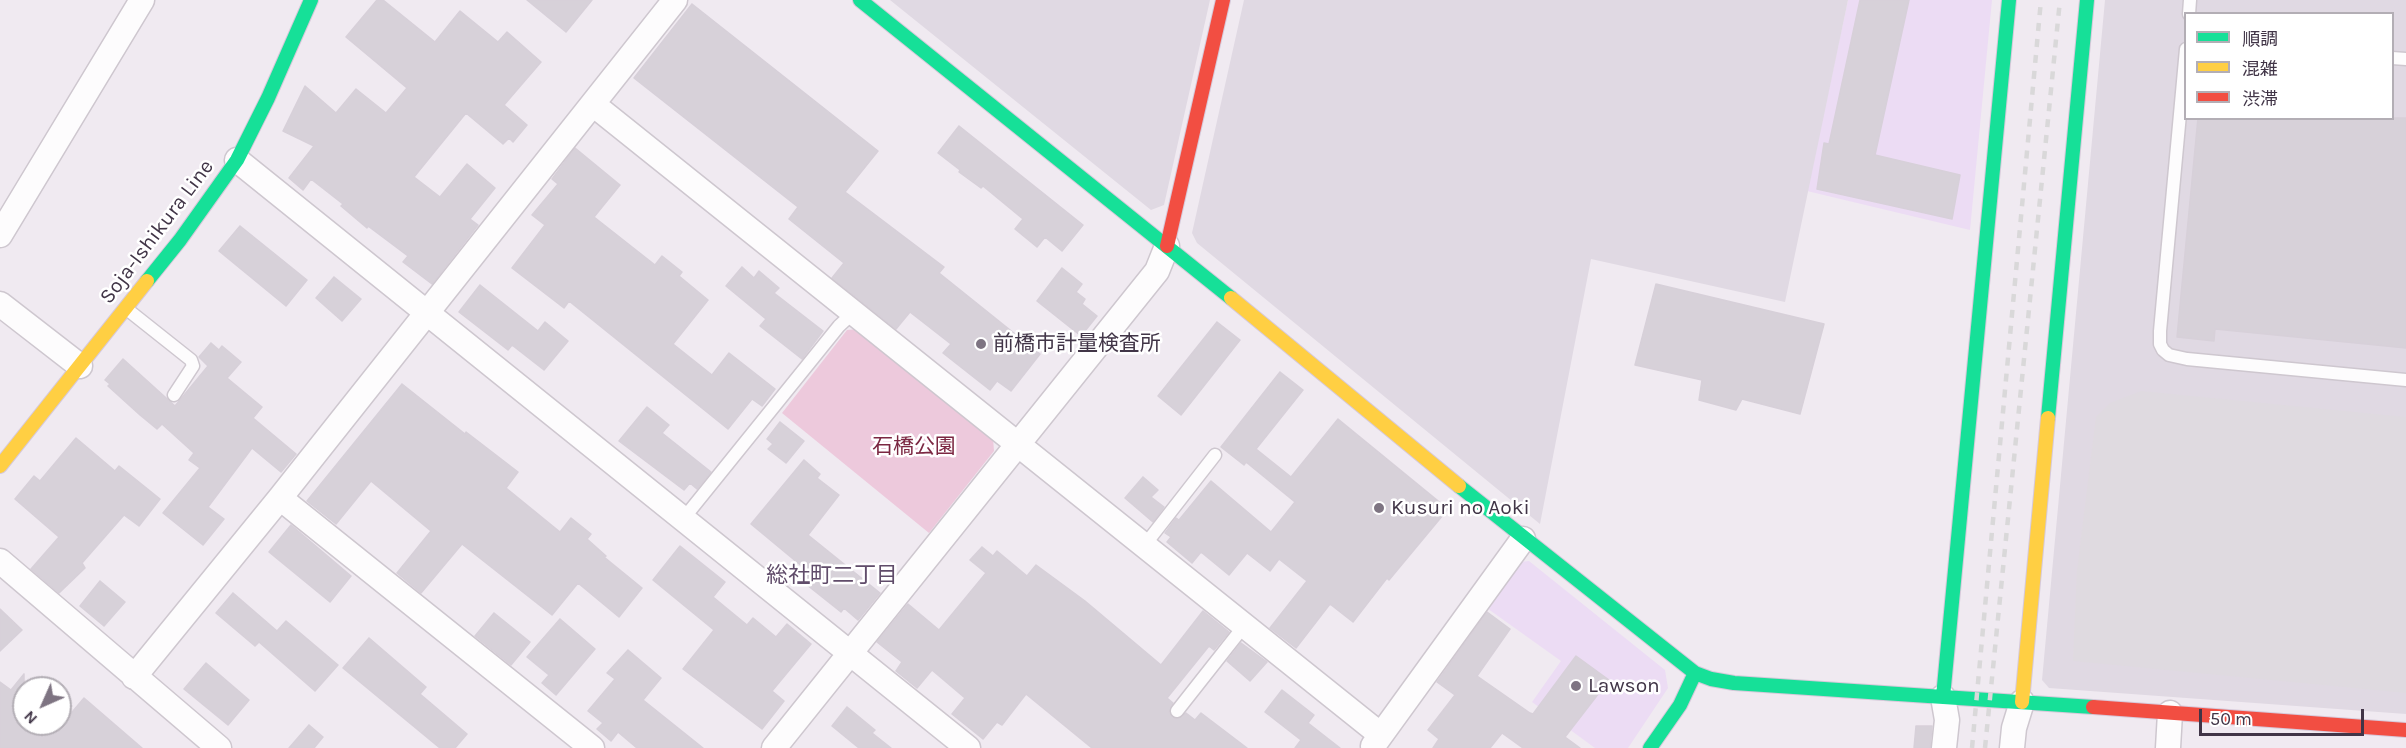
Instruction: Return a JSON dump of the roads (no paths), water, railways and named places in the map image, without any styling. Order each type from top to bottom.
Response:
[{"type":"street","points":[[0,235],[142,0]]},
{"type":"street","name":"Soja-Ishikura Line","points":[[0,466],[127,309],[237,160],[268,98],[311,0]]},
{"type":"street","points":[[134,677],[280,498],[675,0]]},
{"type":"street","points":[[860,0],[1167,246],[1523,539],[1695,673],[1711,679],[1734,683],[2406,730]]},
{"type":"street","points":[[774,748],[1157,271],[1167,246],[1223,0]]},
{"type":"street","points":[[1944,748],[1947,720],[1943,697],[2009,0]]},
{"type":"street","points":[[2012,748],[2014,728],[2022,702],[2087,0]]},
{"type":"street","points":[[594,105],[1244,626],[1377,741],[1523,539]]},
{"type":"street","points":[[237,160],[968,748]]},
{"type":"street","points":[[0,304],[80,366]]},
{"type":"street","points":[[280,498],[592,748]]},
{"type":"street","points":[[0,561],[219,748]]},
{"type":"street","points":[[1650,748],[1680,705],[1695,673]]},
{"type":"street","points":[[2168,748],[2170,713]]},
{"type":"lane","points":[[2184,71],[2160,331],[2160,344],[2163,350],[2169,355],[2187,359],[2406,380]]},
{"type":"lane","points":[[127,309],[191,360],[194,366],[174,395]]},
{"type":"lane","points":[[684,518],[839,326],[853,313]]},
{"type":"lane","points":[[1144,546],[1215,455]]},
{"type":"lane","points":[[1177,711],[1244,626]]},
{"type":"railway","points":[[1972,748],[2041,0]]},
{"type":"railway","points":[[1985,748],[2060,0]]},
{"type":"place","name":"前橋市計量検査所","points":[[981,344]]},
{"type":"place","name":"Kusuri no Aoki","points":[[1379,508]]},
{"type":"place","name":"Lawson","points":[[1576,686]]},
{"type":"district","name":"総社町二丁目","points":[[832,576]]},
{"type":"park label","name":"石橋公園","points":[[914,447]]}]
